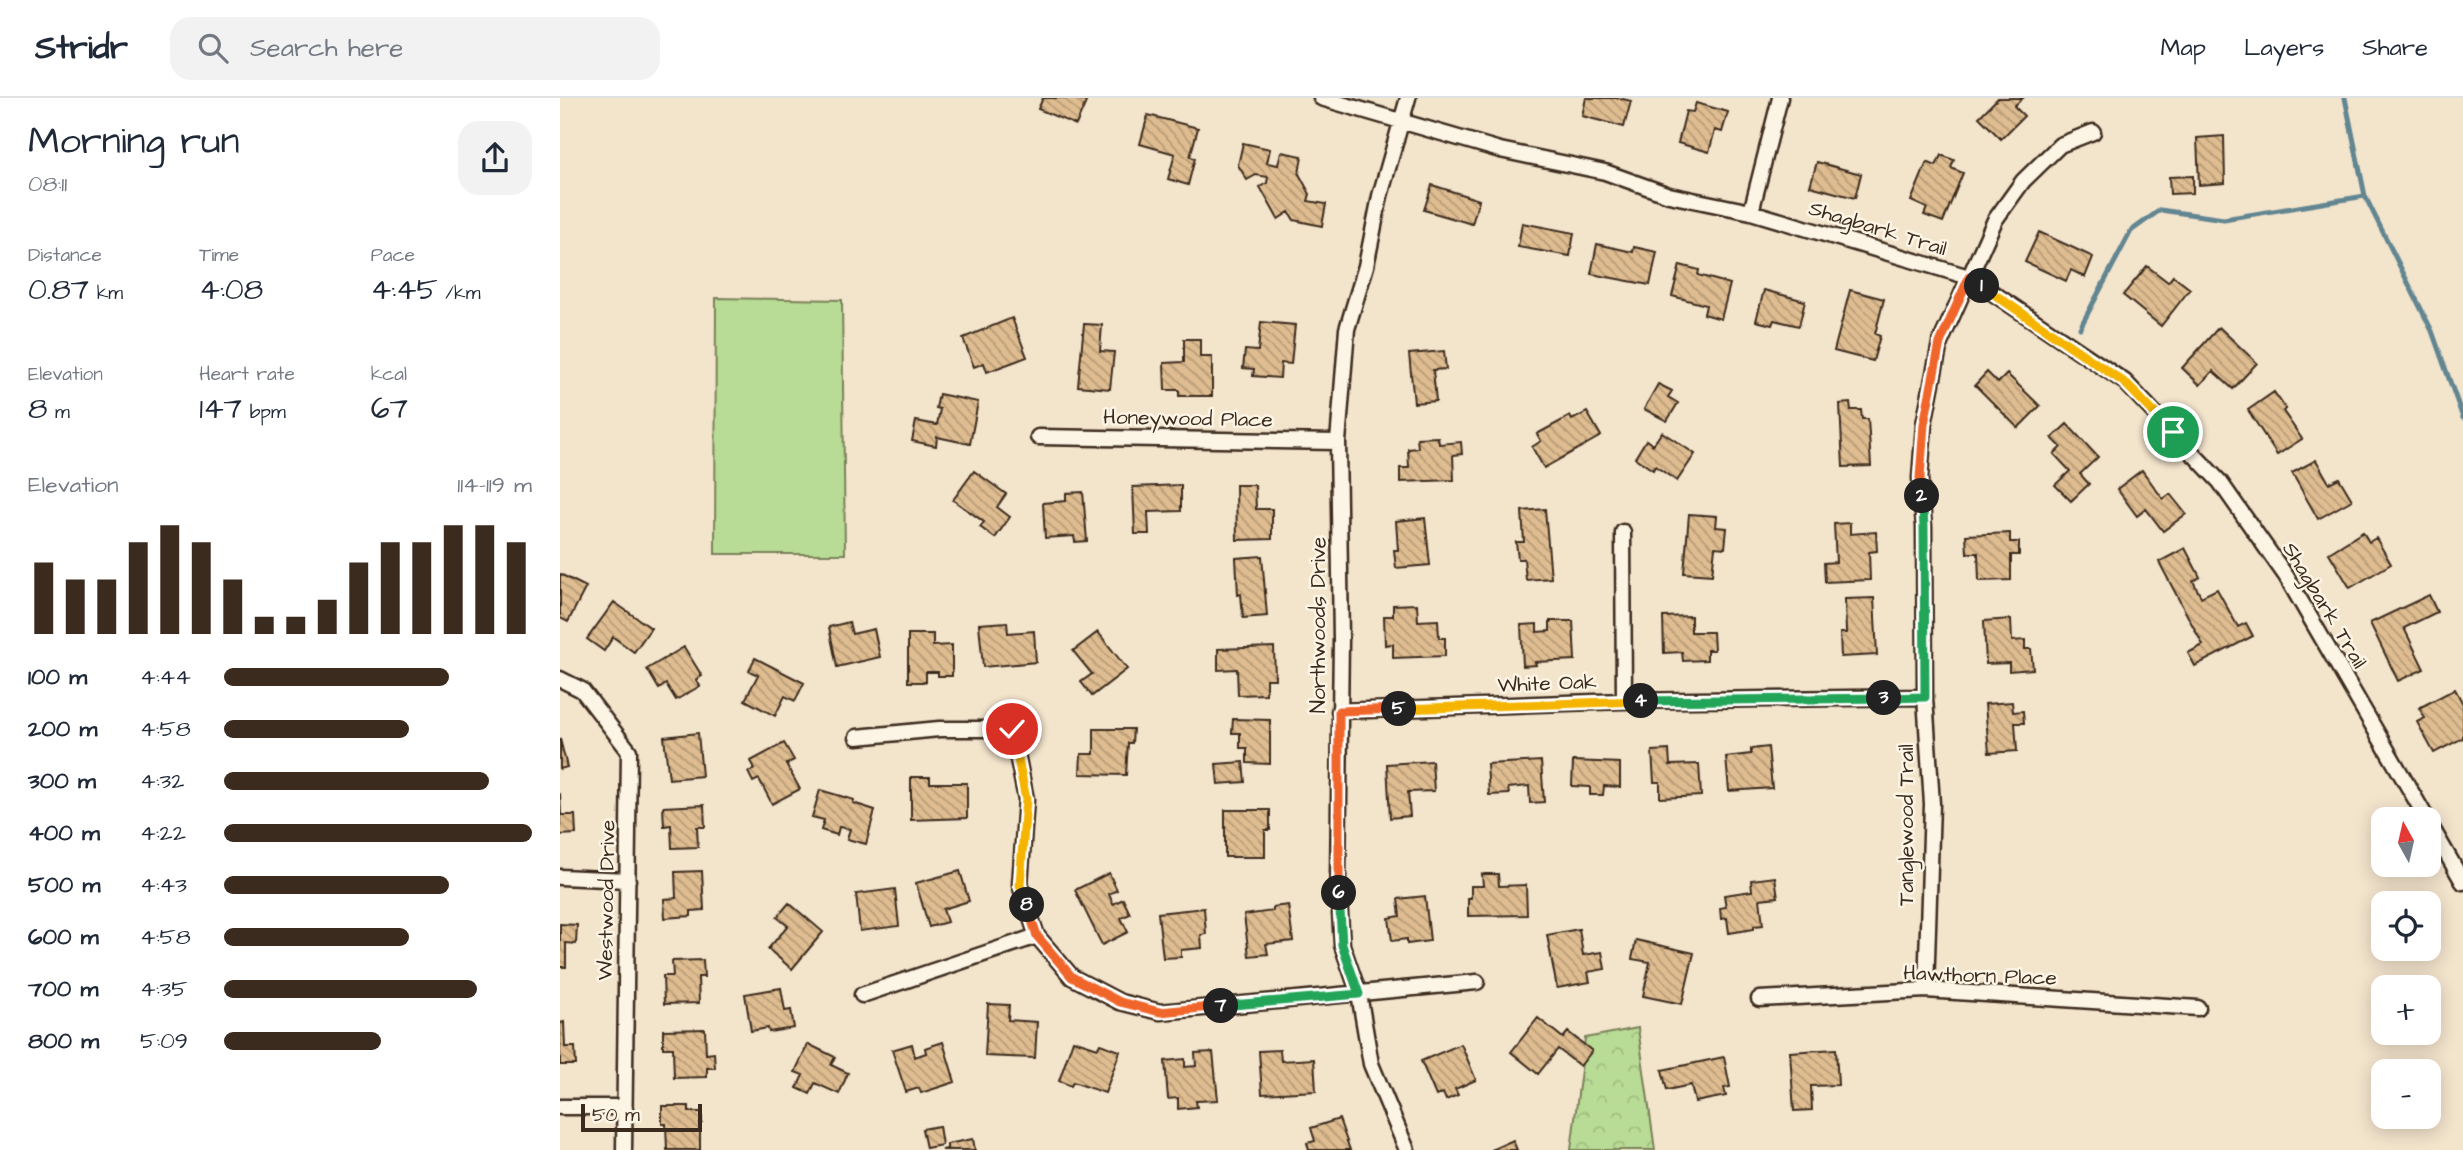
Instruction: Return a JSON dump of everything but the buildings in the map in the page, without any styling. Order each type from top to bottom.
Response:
[{"type":"street","name":"Shagbark Trail","points":[[1321,98],[1500,150],[1605,172],[1669,195],[1751,212],[1969,277],[2125,383],[2220,482],[2286,576],[2420,807]]},
{"type":"street","name":"Northwoods Drive","points":[[1407,1150],[1371,1064],[1359,994],[1342,945],[1338,880],[1341,639],[1338,442],[1347,329],[1366,266],[1380,196],[1408,98]]},
{"type":"street","points":[[1751,212],[1780,98]]},
{"type":"street","name":"Tanglewood Trail","points":[[1926,990],[1932,804],[1925,697],[1924,527],[1920,478],[1924,424],[1940,343],[1995,220],[2023,181],[2060,145],[2093,132]]},
{"type":"street","name":"Honeywood Place","points":[[1038,437],[1338,442]]},
{"type":"street","points":[[1623,532],[1624,701]]},
{"type":"street","name":"Westwood Drive","points":[[560,679],[582,690],[629,751],[624,1150]]},
{"type":"street","name":"White Oak","points":[[1339,711],[1624,701],[1925,697]]},
{"type":"street","points":[[857,737],[939,729],[1012,729],[1026,799],[1020,885],[1037,936],[1072,977],[1120,1002],[1160,1012],[1477,982]]},
{"type":"street","name":"Shagbark Trail","points":[[2441,844],[2463,882]]},
{"type":"street","points":[[560,877],[628,880]]},
{"type":"street","points":[[862,995],[1037,936]]},
{"type":"street","name":"Hawthorn Place","points":[[1759,999],[1926,990],[2198,1008]]},
{"type":"street","points":[[560,1107],[625,1107]]},
{"type":"green space","points":[[716,298],[842,300],[845,554],[715,554]]},
{"type":"green space","points":[[1638,1028],[1655,1150],[1571,1150],[1585,1038]]},
{"type":"waterway","points":[[2345,98],[2365,196],[2432,331],[2463,418]]},
{"type":"waterway","points":[[2080,328],[2131,231],[2160,210],[2224,219],[2365,196]]},
{"type":"route","points":[[1012,729],[1026,799],[1020,885],[1037,936],[1072,977],[1120,1002],[1160,1012],[1359,994],[1342,945],[1338,880],[1339,711],[1624,701],[1925,697],[1924,527],[1920,478],[1924,424],[1940,343],[1969,277],[2125,383],[2173,432]]}]
